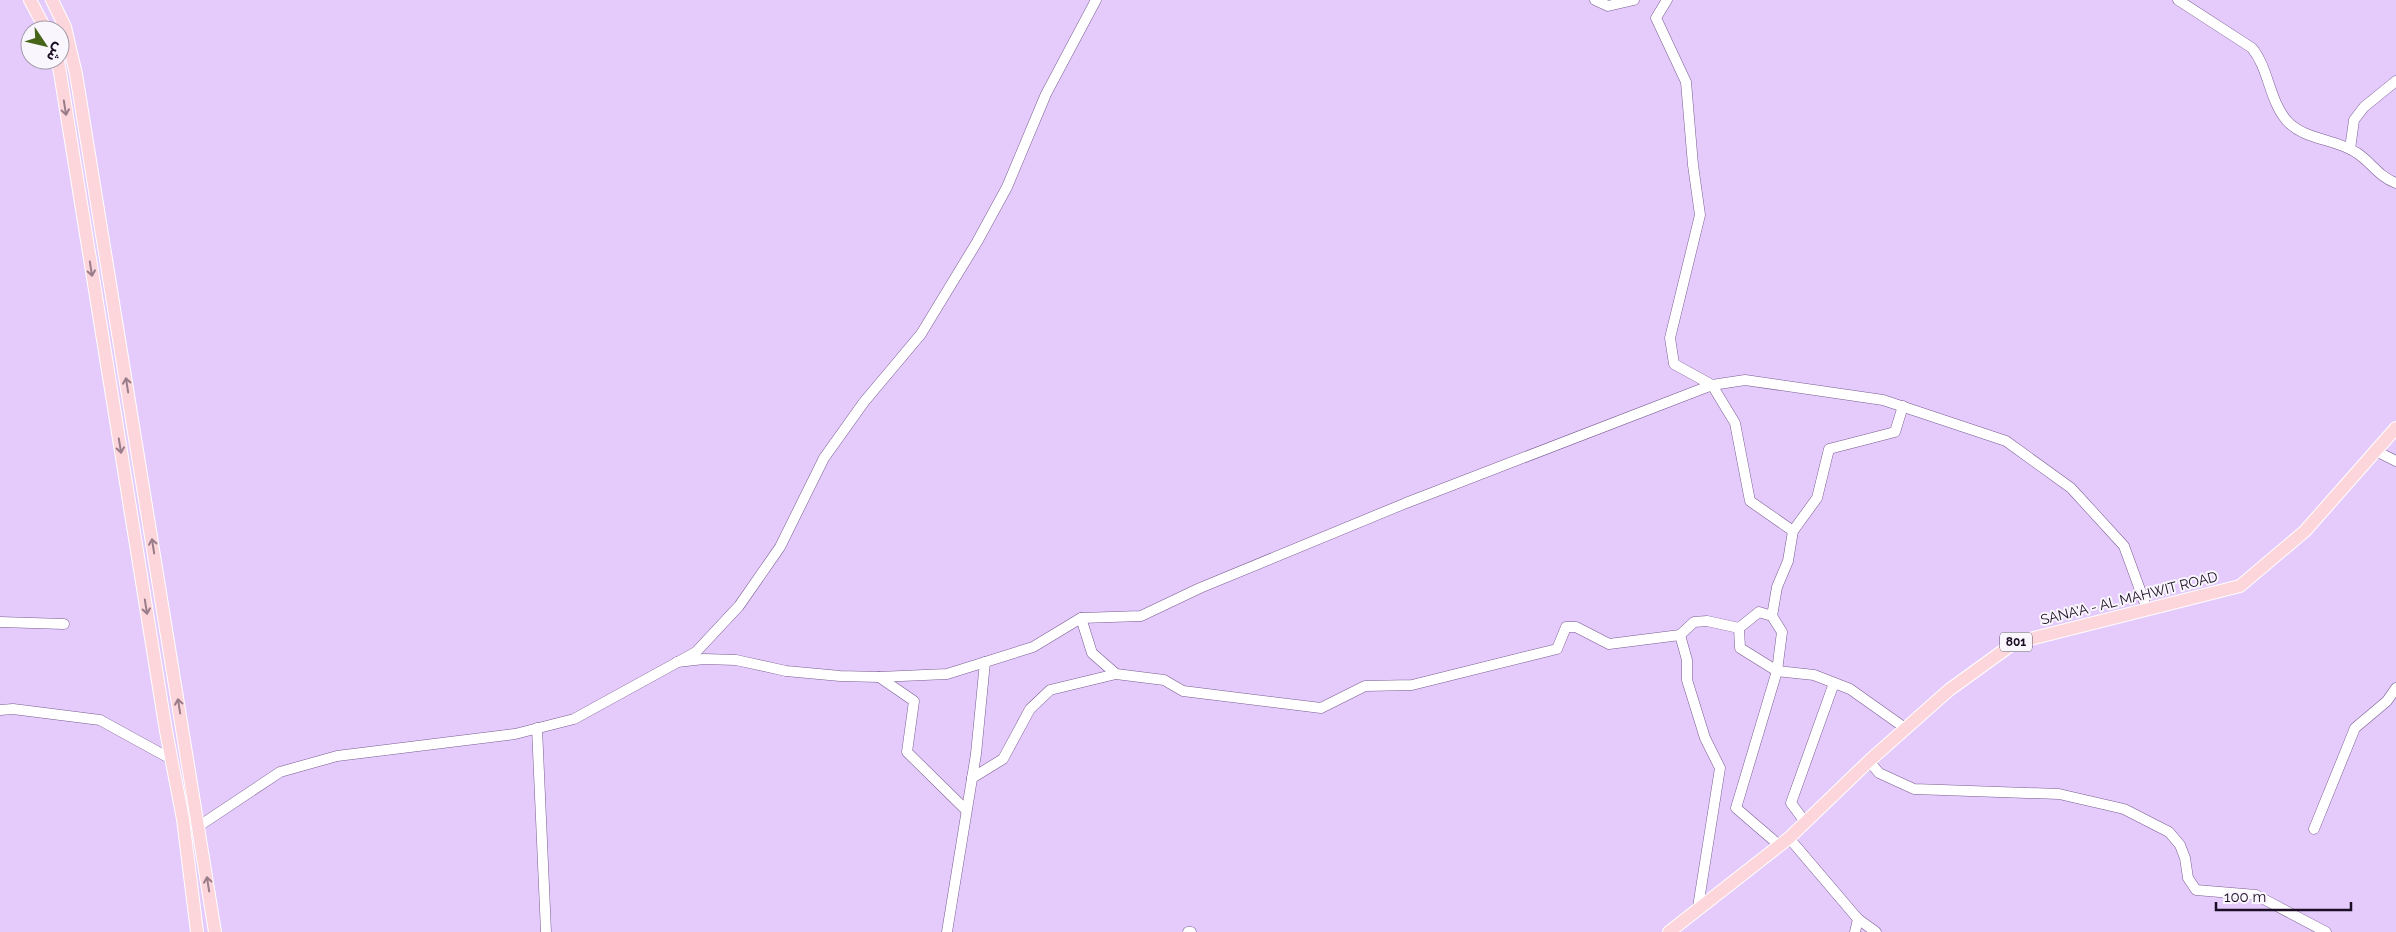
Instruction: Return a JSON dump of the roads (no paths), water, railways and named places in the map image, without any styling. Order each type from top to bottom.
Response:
[{"type":"main road","points":[[30,0],[41,20]]},
{"type":"main road","points":[[52,0],[65,27],[76,74],[215,932]]},
{"type":"main road","points":[[60,70],[166,731],[182,819],[197,932]]},
{"type":"main road","name":"SANA'A - AL MAHWIT ROAD","points":[[1669,932],[1784,842],[1869,761],[1949,690],[2014,643],[2240,586],[2305,531],[2396,428]]},
{"type":"main road","points":[[166,731],[183,727]]},
{"type":"street","points":[[199,826],[280,772],[337,756],[515,734],[574,719],[696,652],[740,606],[780,547],[824,458],[864,402],[921,334],[977,242],[1007,187],[1046,94],[1096,0]]},
{"type":"street","points":[[1594,0],[1608,6],[1634,0]]},
{"type":"street","points":[[1666,0],[1656,18],[1686,82],[1693,165],[1700,215],[1670,338],[1674,364],[1712,384],[1735,423],[1750,501],[1793,531]]},
{"type":"street","points":[[2178,0],[2252,48],[2260,58],[2270,93],[2292,125],[2302,134],[2350,149],[2385,179],[2396,183]]},
{"type":"street","points":[[2350,149],[2354,120],[2364,107],[2396,81]]},
{"type":"street","points":[[677,662],[704,659],[736,660],[786,671],[879,677],[947,674],[1033,647],[1081,618],[1141,616],[1406,503],[1712,384],[1745,380],[1883,400],[2006,441],[2072,488],[2124,546],[2147,609]]},
{"type":"street","points":[[1772,616],[1777,586],[1788,561],[1793,531],[1817,498],[1830,449],[1895,432],[1903,406]]},
{"type":"street","points":[[2376,451],[2396,461]]},
{"type":"street","points":[[1739,628],[1759,612],[1772,616],[1782,632],[1777,671],[1736,808],[1784,842],[1858,919],[1876,932]]},
{"type":"street","points":[[1081,618],[1092,652],[1116,674]]},
{"type":"street","points":[[972,778],[1004,759],[1030,709],[1050,690],[1116,674],[1164,680],[1183,691],[1321,708],[1365,686],[1412,685],[1557,649],[1566,627],[1576,627],[1609,644],[1680,635],[1694,622],[1707,621],[1739,628]]},
{"type":"street","points":[[0,622],[64,624]]},
{"type":"street","points":[[1739,628],[1740,648],[1777,671],[1814,675],[1850,689],[1905,728]]},
{"type":"street","points":[[1680,635],[1687,660],[1686,680],[1705,738],[1720,768],[1698,908]]},
{"type":"street","points":[[947,932],[965,809],[972,778],[985,662]]},
{"type":"street","points":[[879,677],[914,701],[907,752],[965,809]]},
{"type":"street","points":[[1805,822],[1791,803],[1834,684]]},
{"type":"street","points":[[2314,829],[2355,728],[2387,701],[2396,688]]},
{"type":"street","points":[[0,710],[13,709],[100,720],[171,758]]},
{"type":"street","points":[[537,728],[546,932]]},
{"type":"street","points":[[1869,761],[1879,773],[1914,789],[2059,794],[2124,809],[2169,832],[2180,845],[2185,858],[2188,878],[2196,890],[2256,895],[2326,932]]},
{"type":"street","points":[[1855,932],[1858,919]]}]
